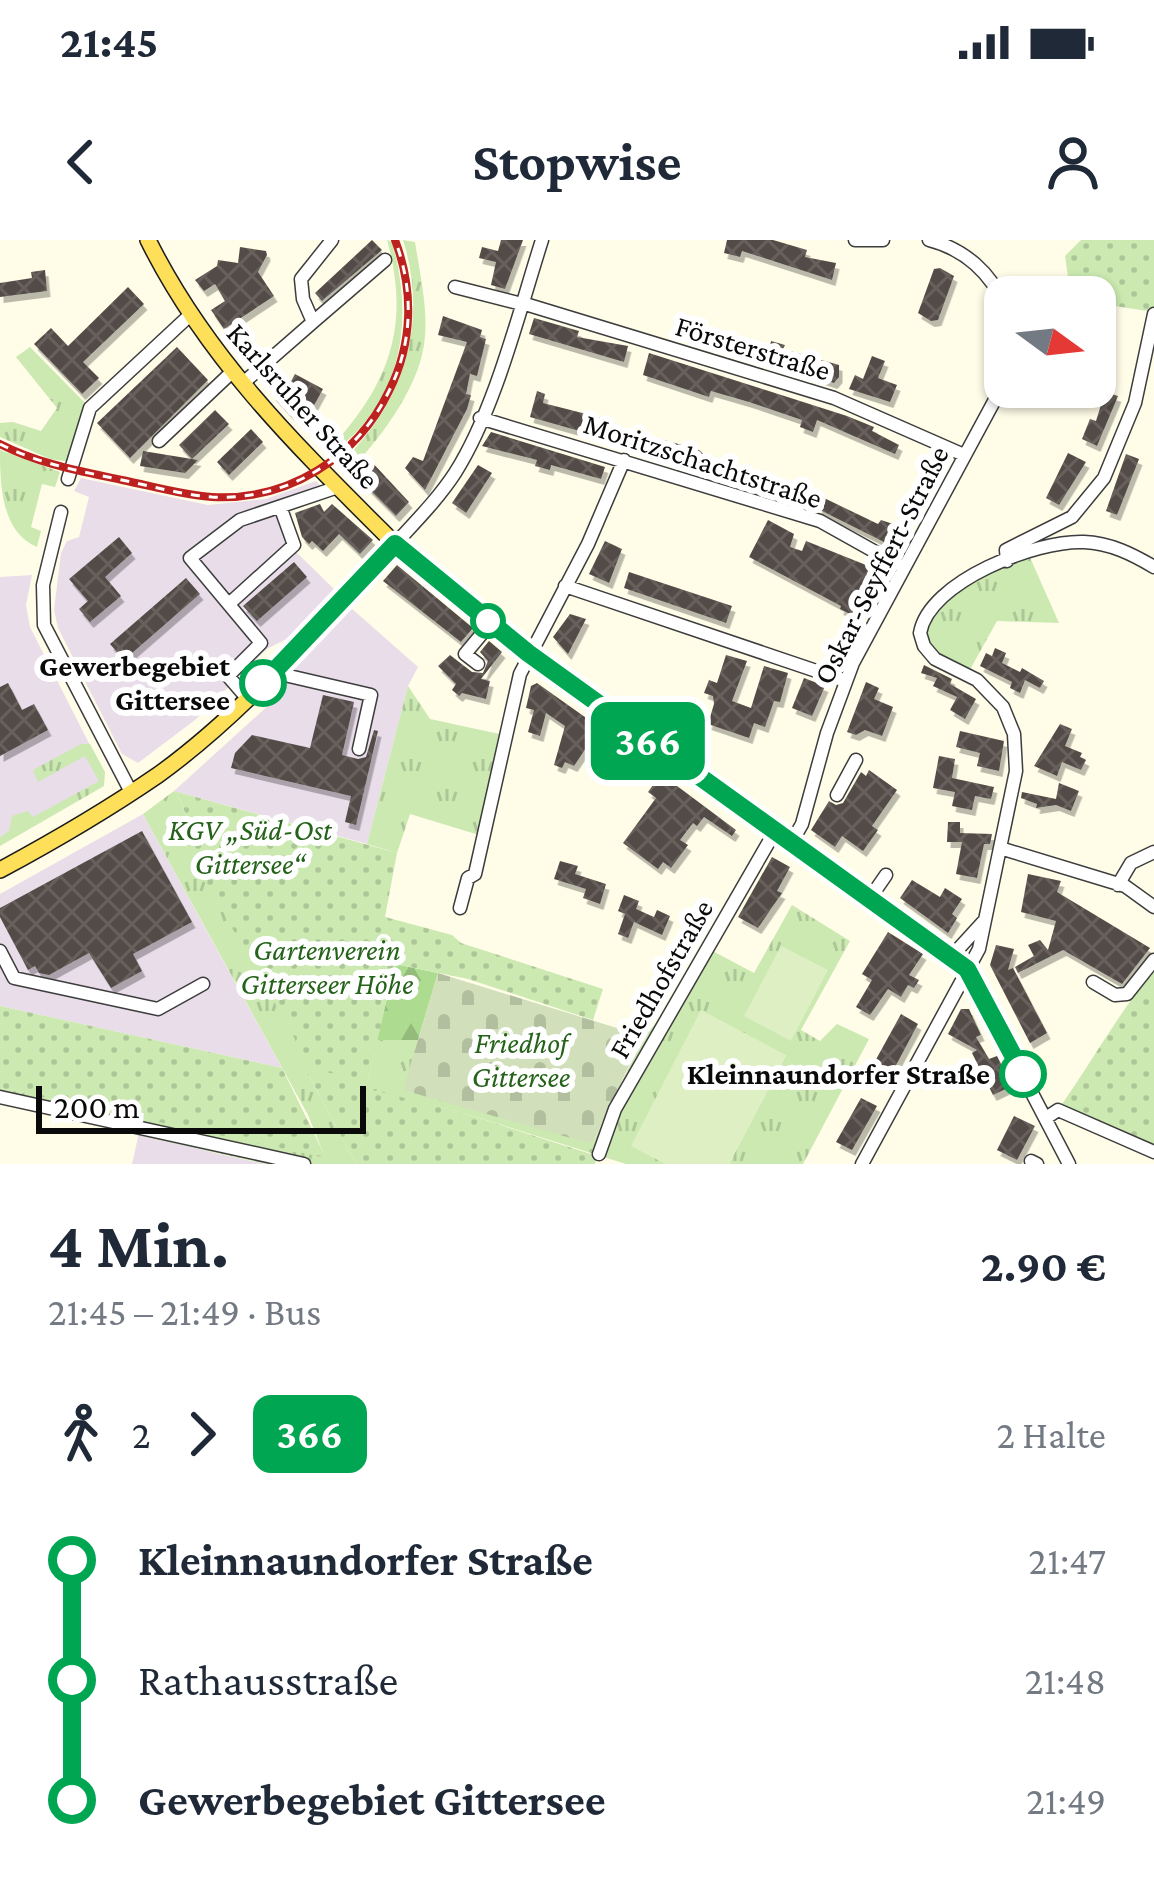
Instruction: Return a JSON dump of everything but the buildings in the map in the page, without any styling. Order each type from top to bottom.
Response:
[{"type":"main road","name":"Karlsruher Straße","points":[[148,240],[189,316],[237,378],[395,544]]},
{"type":"main road","points":[[0,870],[159,774],[248,698],[395,544]]},
{"type":"street","points":[[314,322],[303,299],[301,279],[332,240]]},
{"type":"street","points":[[395,544],[456,472],[480,418],[542,240]]},
{"type":"street","points":[[856,240],[884,240]]},
{"type":"street","points":[[929,240],[952,247],[986,276]]},
{"type":"street","points":[[160,441],[314,322],[385,260]]},
{"type":"street","name":"Försterstraße","points":[[455,287],[834,398],[964,455]]},
{"type":"street","points":[[1007,561],[1006,550],[1072,517],[1104,478],[1136,403],[1154,314]]},
{"type":"street","points":[[68,479],[90,409],[189,316]]},
{"type":"street","name":"Oskar-Seyffert-Straße","points":[[790,844],[802,824],[826,733],[846,681],[990,408]]},
{"type":"street","name":"Moritzschachtstraße","points":[[480,418],[820,521],[904,568]]},
{"type":"street","points":[[460,908],[468,878],[475,874],[520,674],[588,544],[624,460]]},
{"type":"street","points":[[248,698],[228,676],[261,643],[190,557],[240,520],[338,487]]},
{"type":"street","points":[[230,603],[294,545],[281,509]]},
{"type":"street","points":[[61,512],[43,585],[44,625],[131,792]]},
{"type":"street","points":[[862,1164],[979,949],[1017,759],[1010,721],[987,688],[935,659],[924,646],[920,633],[926,614],[976,574],[1044,547],[1081,542],[1113,548],[1154,567]]},
{"type":"street","name":"Karlsruher Straße","points":[[395,544],[528,653],[967,969],[1069,1162]]},
{"type":"street","points":[[565,586],[846,681]]},
{"type":"street","points":[[478,664],[465,654],[490,624]]},
{"type":"street","points":[[279,667],[290,676],[371,695],[359,749]]},
{"type":"street","points":[[837,795],[856,760]]},
{"type":"street","name":"Friedhofstraße","points":[[599,1154],[612,1108],[774,832]]},
{"type":"street","points":[[1000,848],[1118,885],[1154,907]]},
{"type":"street","points":[[1118,885],[1132,863],[1154,851]]},
{"type":"street","points":[[868,901],[886,875]]},
{"type":"street","points":[[951,957],[984,921]]},
{"type":"street","points":[[0,951],[14,978],[158,1009],[203,985]]},
{"type":"street","points":[[1093,982],[1114,995],[1126,994],[1154,960]]},
{"type":"street","points":[[0,1097],[304,1164]]},
{"type":"street","points":[[1046,1118],[1058,1110],[1154,1152]]},
{"type":"shaded area","points":[[81,478],[208,505],[266,499],[316,481],[328,494],[288,511],[287,517],[296,552],[334,589],[290,637],[267,649],[195,720],[138,763],[122,754],[58,628],[54,610],[61,553],[67,541],[79,537],[89,497],[74,491]]},
{"type":"shaded area","points":[[32,575],[26,605],[30,627],[103,771],[99,782],[0,837],[0,577]]},
{"type":"shaded area","points":[[351,608],[418,667],[408,686],[367,844],[174,791],[271,703],[291,668]]},
{"type":"shaded area","points":[[143,814],[282,1068],[0,1006],[0,894]]},
{"type":"shaded area","points":[[139,1133],[219,1154],[265,1164],[132,1164]]},
{"type":"green space","points":[[387,240],[392,242],[402,302],[396,360],[373,412],[329,455],[326,453],[365,405],[389,356],[397,302]]},
{"type":"green space","points":[[403,240],[415,242],[423,293],[425,332],[420,362],[394,415],[346,474],[339,465],[379,416],[405,362],[413,303]]},
{"type":"green space","points":[[1081,240],[1154,240],[1154,312],[1116,306],[1116,276],[1068,276],[1065,256]]},
{"type":"green space","points":[[30,347],[90,408],[71,462],[50,459],[0,437],[0,423],[41,431],[57,408],[16,357]]},
{"type":"green space","points":[[0,450],[60,472],[55,487],[42,484],[31,527],[41,531],[37,547],[9,519]]},
{"type":"green space","points":[[1028,553],[1059,623],[997,621],[967,675],[924,646],[926,614],[961,583]]},
{"type":"green space","points":[[408,686],[430,719],[504,735],[479,835],[410,814],[397,853],[367,844]]},
{"type":"green space","points":[[81,744],[90,744],[105,772],[104,786],[0,846],[12,816],[28,811],[33,817],[99,781],[85,756],[38,782],[33,770]]},
{"type":"green space","points":[[174,791],[186,816],[184,844],[368,1081],[377,1040],[418,1040],[404,1090],[594,1140],[647,1030],[669,1010],[707,948],[754,973],[792,905],[850,941],[801,1030],[820,1041],[837,1024],[869,1039],[803,1164],[729,1164],[786,1055],[632,1146],[666,1164],[626,1164],[457,1111],[309,1076],[356,1164],[266,1164],[0,1104],[0,1088],[325,1157],[308,1115],[143,814]]},
{"type":"green space","name":"Gartenverein Gitterseer Höhe","points":[[174,791],[397,853],[385,917],[452,935],[461,943],[603,989],[593,1020],[468,979],[395,964],[368,1081],[312,1069],[184,843],[186,816]]},
{"type":"green space","points":[[781,946],[828,970],[791,1041],[744,1016]]},
{"type":"green space","points":[[395,964],[438,973],[418,1040],[377,1040]]},
{"type":"green space","points":[[1154,970],[1154,1152],[1058,1110]]},
{"type":"green space","name":"Friedhof Gittersee","points":[[438,973],[643,1036],[594,1140],[588,1143],[403,1090]]},
{"type":"green space","points":[[0,1006],[282,1068],[326,1158],[0,1088]]},
{"type":"green space","points":[[701,1010],[786,1055],[729,1164],[666,1164],[631,1146]]},
{"type":"green space","points":[[308,1074],[457,1111],[597,1156],[595,1164],[356,1164]]},
{"type":"railway","points":[[0,444],[60,466],[212,497],[267,492],[317,471],[359,436],[397,373],[408,297],[395,240]]},
{"type":"bus line","name":"366","points":[[263,683],[395,544],[528,653],[967,969],[1023,1074]]},
{"type":"place","name":"Gewerbegebiet Gittersee","points":[[263,683]]},
{"type":"place","name":"Kleinnaundorfer Straße","points":[[1023,1074]]},
{"type":"park label","name":"KGV „Süd-Ost Gittersee“","points":[[250,847]]}]
